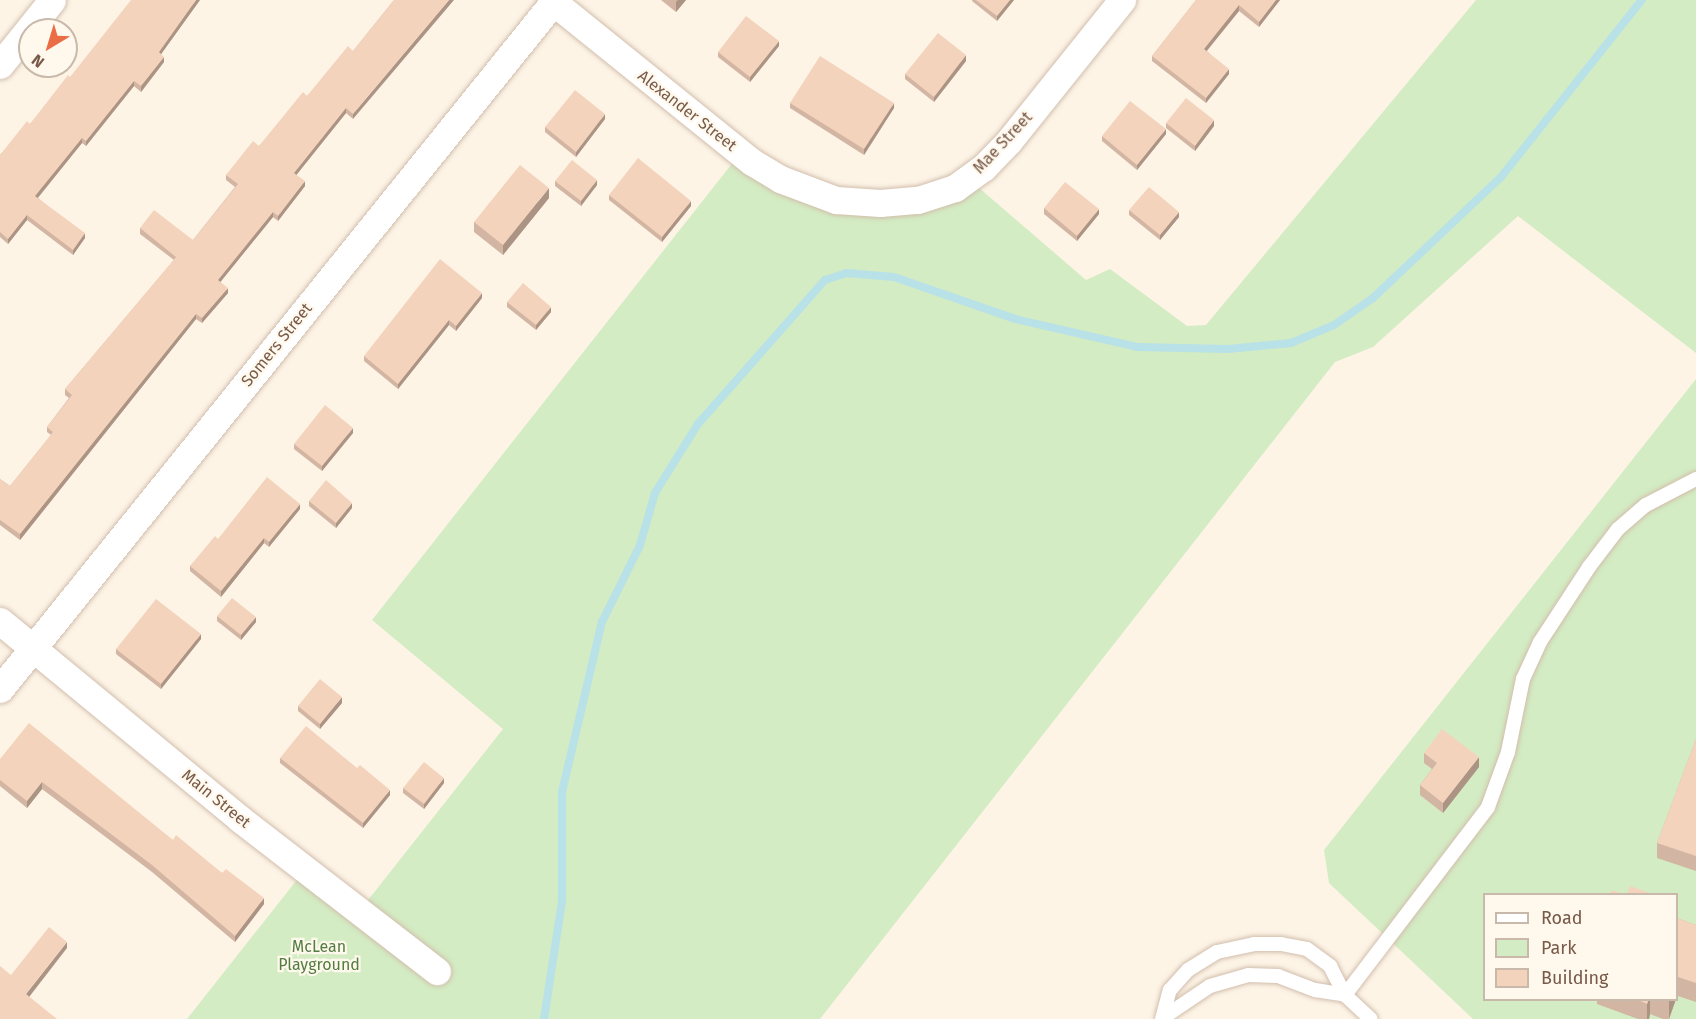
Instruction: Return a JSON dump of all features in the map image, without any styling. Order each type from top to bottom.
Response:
[{"type":"street","points":[[0,65],[52,0]]},
{"type":"street","name":"Mae Street","points":[[836,200],[880,203],[918,200],[955,188],[983,168],[1009,141],[1122,0]]},
{"type":"street","name":"Alexander Street","points":[[553,1],[752,162],[780,179],[836,200]]},
{"type":"street","name":"Somers Street","points":[[0,689],[553,1]]},
{"type":"street","name":"Main Street","points":[[0,621],[240,819],[437,971]]},
{"type":"lane","points":[[1345,995],[1488,807],[1508,752],[1523,679],[1540,642],[1589,567],[1618,529],[1646,505],[1696,479]]},
{"type":"lane","points":[[1163,1018],[1170,990],[1188,970],[1217,952],[1254,944],[1307,949],[1330,966],[1345,995],[1371,1019]]},
{"type":"lane","points":[[1163,1018],[1210,986],[1248,975],[1278,976],[1315,990],[1345,995]]},
{"type":"green space","name":"McLean Playground","points":[[1476,0],[1696,0],[1696,353],[1518,216],[1373,347],[1335,362],[820,1019],[187,1019],[307,867],[361,909],[503,729],[372,620],[738,156],[836,205],[971,181],[1086,280],[1110,269],[1187,326],[1206,325]]},
{"type":"green space","points":[[1696,379],[1696,1019],[1473,1019],[1329,883],[1324,850]]},
{"type":"building","points":[[131,0],[196,0],[159,52],[164,57],[141,86],[134,81],[86,141],[82,138],[35,196],[85,233],[73,250],[27,215],[8,239],[0,232],[0,155],[27,121],[30,124],[66,78],[78,78],[78,67]]},
{"type":"building","points":[[394,0],[449,0],[353,114],[346,108],[294,173],[305,181],[278,216],[273,212],[218,280],[228,288],[202,318],[196,314],[20,534],[0,520],[0,479],[10,486],[53,432],[47,427],[72,395],[65,389],[176,257],[140,228],[154,210],[193,240],[238,184],[226,175],[253,141],[259,146],[303,92],[307,96],[348,46],[353,51]]},
{"type":"building","points":[[976,0],[1010,0],[997,16]]},
{"type":"building","points":[[1196,0],[1276,0],[1259,22],[1239,5],[1204,49],[1229,69],[1206,98],[1152,56]]},
{"type":"building","points":[[746,16],[779,41],[750,77],[718,52]]},
{"type":"building","points":[[938,33],[966,55],[934,97],[905,74]]},
{"type":"building","points":[[820,56],[894,103],[864,149],[790,103]]},
{"type":"building","points":[[575,90],[605,114],[576,152],[545,127]]},
{"type":"building","points":[[1186,98],[1214,120],[1195,146],[1166,123]]},
{"type":"building","points":[[1130,101],[1166,129],[1137,165],[1102,136]]},
{"type":"building","points":[[638,158],[691,201],[662,237],[609,195]]},
{"type":"building","points":[[572,160],[597,180],[581,201],[555,181]]},
{"type":"building","points":[[520,165],[549,188],[503,245],[474,222]]},
{"type":"building","points":[[1065,182],[1099,209],[1077,236],[1044,208]]},
{"type":"building","points":[[1149,187],[1179,212],[1160,235],[1129,210]]},
{"type":"building","points":[[440,259],[482,293],[456,326],[449,320],[398,384],[364,356]]},
{"type":"building","points":[[523,283],[551,307],[536,325],[507,302]]},
{"type":"building","points":[[325,405],[353,428],[322,466],[294,444]]},
{"type":"building","points":[[267,477],[300,504],[269,542],[264,538],[221,591],[190,566],[215,536],[218,539]]},
{"type":"building","points":[[326,480],[352,503],[336,523],[309,501]]},
{"type":"building","points":[[232,598],[256,617],[241,635],[217,616]]},
{"type":"building","points":[[156,599],[201,634],[161,684],[116,649]]},
{"type":"building","points":[[320,679],[342,697],[320,724],[298,706]]},
{"type":"building","points":[[29,723],[173,840],[176,835],[222,873],[226,869],[264,898],[235,936],[152,865],[42,782],[27,801],[0,780],[0,759]]},
{"type":"building","points":[[306,726],[357,768],[360,765],[390,790],[363,823],[280,758]]},
{"type":"building","points":[[1442,729],[1479,757],[1443,803],[1420,785],[1437,763],[1424,753]]},
{"type":"building","points":[[1696,739],[1696,856],[1657,843]]},
{"type":"building","points":[[424,762],[444,778],[424,804],[403,788]]},
{"type":"building","points":[[1630,886],[1649,893],[1627,893]]},
{"type":"building","points":[[1678,918],[1696,925],[1696,983],[1678,977]]},
{"type":"building","points":[[49,927],[67,942],[26,994],[57,1019],[0,1019],[0,966],[11,975]]},
{"type":"waterway","points":[[544,1019],[562,901],[562,792],[602,622],[640,545],[655,493],[698,424],[825,280],[846,273],[894,277],[1015,319],[1137,347],[1228,349],[1291,343],[1334,325],[1373,298],[1501,177],[1642,0]]}]
